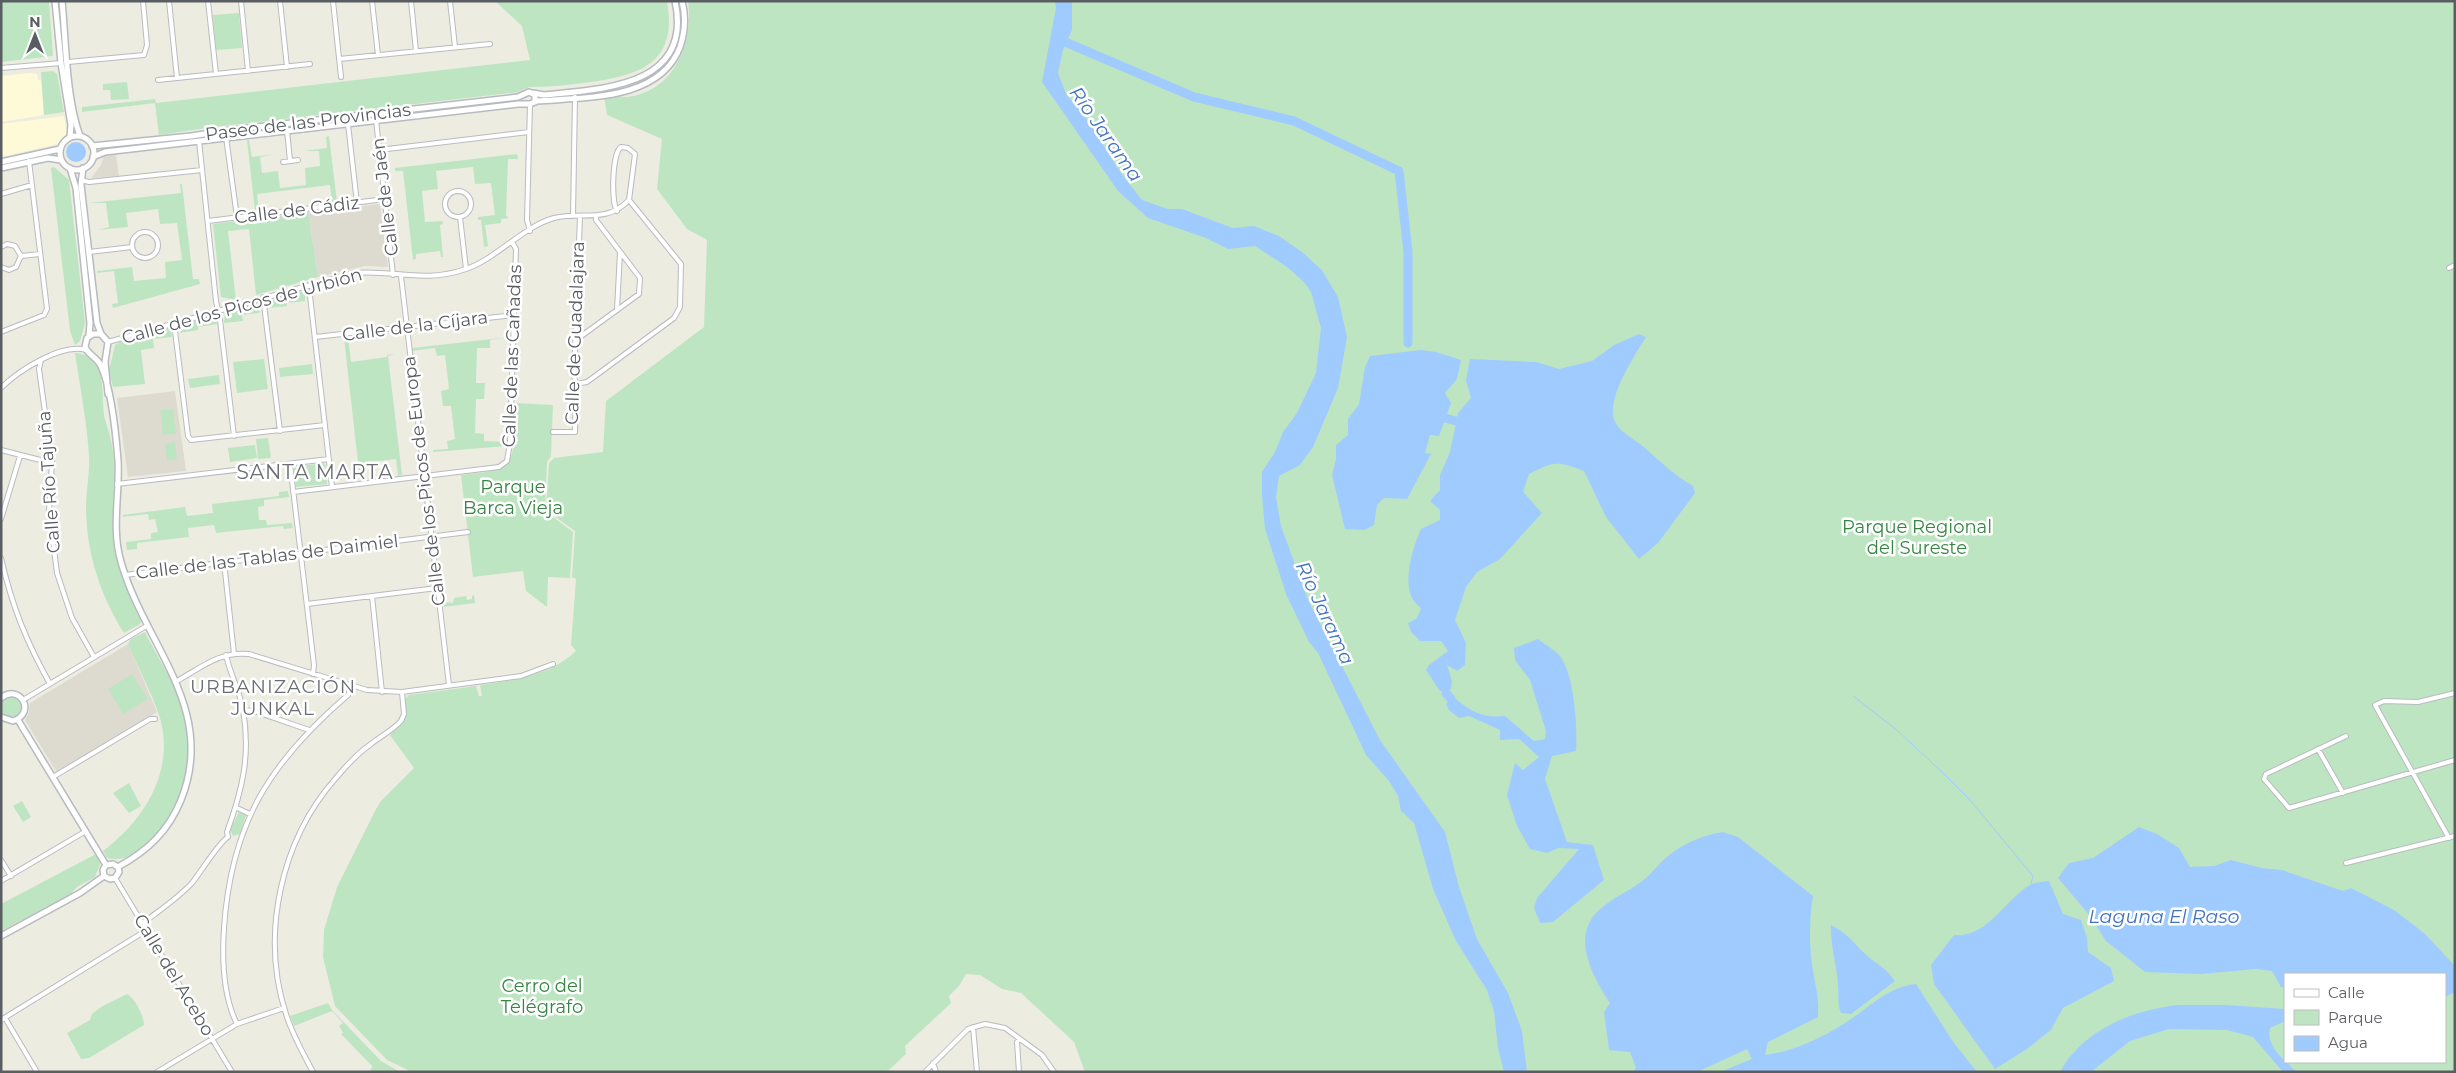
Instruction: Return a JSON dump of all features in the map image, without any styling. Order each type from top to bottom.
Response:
[{"type":"street","points":[[1,162],[60,148],[70,137],[71,125],[61,63],[55,1]]},
{"type":"street","points":[[62,1],[76,125],[80,136]]},
{"type":"street","points":[[68,62],[139,56],[146,52],[142,1]]},
{"type":"street","points":[[169,1],[177,78]]},
{"type":"street","points":[[208,1],[216,74]]},
{"type":"street","points":[[241,1],[248,71]]},
{"type":"street","points":[[280,1],[287,67]]},
{"type":"street","points":[[333,1],[341,78]]},
{"type":"street","points":[[372,1],[378,55]]},
{"type":"street","points":[[411,1],[416,51]]},
{"type":"street","points":[[450,1],[455,47]]},
{"type":"street","points":[[530,231],[527,220],[530,103],[533,94],[544,95],[614,87],[647,76],[660,66],[674,41],[677,19],[675,1]]},
{"type":"street","name":"Paseo de las Provincias","points":[[93,157],[105,152],[530,103],[635,89],[658,76],[670,64],[681,44],[684,19],[682,1]]},
{"type":"street","points":[[339,59],[490,44]]},
{"type":"street","points":[[1,68],[61,63]]},
{"type":"street","points":[[158,80],[310,64]]},
{"type":"street","name":"Paseo de las Provincias","points":[[92,146],[191,136],[524,95],[529,92],[533,94]]},
{"type":"street","points":[[524,95],[523,100],[530,103]]},
{"type":"street","points":[[573,216],[575,97]]},
{"type":"street","name":"Calle de Jaén","points":[[376,120],[392,274]]},
{"type":"street","points":[[348,124],[357,202]]},
{"type":"street","name":"Paseo de las Provincias","points":[[287,130],[290,161]]},
{"type":"street","points":[[379,150],[530,132]]},
{"type":"street","points":[[70,137],[80,136],[89,141],[92,146],[93,157],[83,168],[81,180],[97,323],[101,334],[108,342],[108,394]]},
{"type":"street","points":[[226,137],[236,217]]},
{"type":"street","points":[[198,141],[234,436]]},
{"type":"street","points":[[621,147],[628,148],[635,154],[629,200],[618,211],[613,201],[616,154],[621,147]]},
{"type":"street","points":[[60,148],[61,160]]},
{"type":"street","points":[[1,168],[48,158],[61,160],[70,168],[75,183],[90,323],[86,350]]},
{"type":"street","name":"Paseo de las Provincias","points":[[283,162],[298,160]]},
{"type":"street","points":[[1,332],[46,313],[30,162]]},
{"type":"street","points":[[70,168],[83,168]]},
{"type":"street","points":[[81,180],[89,182],[202,170]]},
{"type":"street","points":[[1,194],[32,185]]},
{"type":"street","points":[[459,192],[467,195],[471,206],[467,214],[460,217],[448,213],[445,205],[448,197],[459,192]]},
{"type":"street","name":"Calle de Cádiz","points":[[208,221],[385,199]]},
{"type":"street","points":[[576,384],[587,382],[674,318],[680,311],[681,264],[629,200]]},
{"type":"street","name":"Calle de los Picos de Urbión","points":[[108,342],[218,310],[358,273],[432,276],[466,269],[553,218],[596,216],[618,211]]},
{"type":"street","name":"Calle de Guadalajara","points":[[553,432],[574,432],[575,337],[580,216]]},
{"type":"street","points":[[575,337],[580,337],[639,294],[641,283],[640,278],[596,220],[596,216]]},
{"type":"street","points":[[460,217],[466,269]]},
{"type":"street","points":[[144,232],[156,237],[158,246],[156,254],[148,258],[136,255],[132,247],[136,236],[144,232]]},
{"type":"street","name":"Calle de las Cañadas","points":[[424,476],[499,467],[507,460],[509,455],[516,249],[512,242]]},
{"type":"street","points":[[1,246],[6,244],[15,246],[21,256]]},
{"type":"street","points":[[89,252],[132,247]]},
{"type":"street","points":[[617,310],[620,252]]},
{"type":"street","points":[[21,256],[40,254]]},
{"type":"street","points":[[1,267],[8,270],[16,267],[21,256]]},
{"type":"street","points":[[2448,268],[2455,265]]},
{"type":"street","name":"Calle de los Picos de Europa","points":[[401,276],[449,686]]},
{"type":"street","points":[[314,284],[310,296],[332,487]]},
{"type":"street","points":[[300,288],[310,296]]},
{"type":"street","points":[[263,298],[280,431]]},
{"type":"street","name":"Calle de la Cíjara","points":[[315,337],[514,315]]},
{"type":"street","points":[[174,323],[188,436],[191,440],[325,425]]},
{"type":"street","points":[[89,336],[101,334]]},
{"type":"street","points":[[1,388],[18,372],[41,360],[77,349],[86,350],[94,356],[102,368],[118,459],[116,527],[120,561],[176,682],[186,708],[191,734],[191,758],[186,789],[174,817],[160,836],[141,854],[118,868]]},
{"type":"street","points":[[94,356],[100,356],[107,351]]},
{"type":"street","name":"Calle Río Tajuña","points":[[41,360],[39,370],[52,463],[48,511],[57,573],[72,618],[94,657]]},
{"type":"street","points":[[1,450],[52,463]]},
{"type":"street","points":[[1,519],[20,456]]},
{"type":"street","points":[[118,484],[329,459]]},
{"type":"street","points":[[290,464],[314,665],[313,674]]},
{"type":"street","points":[[293,492],[424,476]]},
{"type":"street","name":"Calle de las Tablas de Daimiel","points":[[125,575],[468,532]]},
{"type":"street","points":[[1,558],[12,604],[24,634],[50,684]]},
{"type":"street","points":[[224,562],[234,654]]},
{"type":"street","points":[[307,604],[437,588]]},
{"type":"street","points":[[372,596],[382,692]]},
{"type":"street","points":[[23,700],[148,625]]},
{"type":"street","points":[[176,682],[212,659],[234,654],[249,654],[352,686],[382,692],[402,692],[521,676],[553,664]]},
{"type":"street","points":[[143,923],[182,893],[228,836],[237,808],[245,758],[243,710],[226,655]]},
{"type":"street","points":[[237,1024],[228,997],[223,944],[227,887],[239,842],[250,814],[278,767],[309,730],[348,695],[352,686]]},
{"type":"street","points":[[313,1072],[292,1033],[284,1008],[277,974],[275,923],[282,883],[292,852],[306,821],[335,779],[369,745],[401,721],[404,714],[402,692]]},
{"type":"street","points":[[1,717],[8,721],[18,720],[26,709],[23,700],[13,693],[2,694]]},
{"type":"street","points":[[2449,838],[2376,705],[2384,701],[2418,702],[2455,694]]},
{"type":"street","points":[[243,710],[254,711],[309,730]]},
{"type":"street","points":[[53,778],[150,719],[156,719]]},
{"type":"street","points":[[18,720],[106,865]]},
{"type":"street","points":[[2346,736],[2266,774],[2264,779],[2289,808],[2455,760]]},
{"type":"street","points":[[2318,749],[2343,793]]},
{"type":"street","points":[[237,808],[250,814]]},
{"type":"street","points":[[1,881],[86,831]]},
{"type":"street","points":[[228,836],[239,842]]},
{"type":"street","points":[[2346,863],[2455,836]]},
{"type":"street","points":[[1,860],[11,876]]},
{"type":"street","points":[[104,876],[103,870],[106,865],[112,863],[118,868]]},
{"type":"street","points":[[104,876],[110,879],[115,878],[118,874],[118,868]]},
{"type":"street","points":[[1,936],[80,893],[104,876]]},
{"type":"street","name":"Calle del Acebo","points":[[115,878],[232,1072]]},
{"type":"street","points":[[37,1072],[3,1019],[147,930]]},
{"type":"street","points":[[157,1072],[237,1024],[284,1008]]},
{"type":"street","points":[[925,1072],[973,1027],[985,1024],[1000,1026],[1042,1055],[1054,1072]]},
{"type":"street","points":[[973,1027],[977,1072]]},
{"type":"street","points":[[1019,1039],[1017,1042],[1019,1072]]},
{"type":"street","points":[[933,1063],[936,1072]]},
{"type":"shaded area","points":[[37,74],[38,80],[41,80],[44,115],[1,122],[1,76]]},
{"type":"shaded area","points":[[64,116],[67,133],[58,144],[1,157],[1,124]]},
{"type":"shaded area","points":[[116,155],[119,176],[91,178],[101,165],[104,156]]},
{"type":"shaded area","points":[[380,204],[388,267],[365,266],[318,277],[308,212]]},
{"type":"shaded area","points":[[175,391],[186,471],[128,477],[117,398]]},
{"type":"shaded area","points":[[128,644],[157,712],[57,773],[25,720],[29,713],[30,703]]},
{"type":"green space","points":[[1,1],[49,1],[53,56],[1,62]]},
{"type":"green space","points":[[495,1],[667,1],[669,22],[667,38],[661,52],[652,62],[626,75],[575,84],[529,87],[518,92],[159,135],[155,103],[82,112],[82,107],[155,99],[156,103],[530,60],[522,26]]},
{"type":"green space","name":"Parque Regional del Sureste","points":[[688,1],[2455,1],[2455,1072],[1085,1072],[1074,1042],[1021,993],[1002,989],[980,975],[966,974],[959,986],[949,996],[951,1003],[905,1046],[906,1054],[889,1070],[881,1072],[412,1072],[387,1060],[335,1006],[323,957],[324,930],[337,887],[376,809],[381,801],[414,768],[390,735],[405,719],[405,699],[409,695],[476,686],[479,696],[482,696],[480,685],[531,676],[554,666],[576,651],[571,645],[576,579],[572,577],[575,531],[546,510],[549,463],[554,458],[603,452],[606,401],[704,327],[707,240],[687,229],[657,189],[662,139],[607,115],[604,96],[627,97],[643,93],[657,86],[669,75],[677,62],[684,48],[688,33]]},
{"type":"green space","points":[[239,13],[242,48],[216,50],[213,15]]},
{"type":"green space","points":[[53,71],[57,74],[64,112],[44,115],[41,72]]},
{"type":"green space","points":[[127,82],[129,99],[111,100],[110,90],[103,90],[103,84]]},
{"type":"green space","points":[[329,136],[337,202],[332,202],[330,185],[257,194],[259,211],[255,211],[247,140],[249,140],[252,157],[276,154],[260,157],[262,173],[278,171],[280,188],[306,185],[305,168],[320,166],[319,151],[303,151],[327,148],[326,137]]},
{"type":"green space","points":[[517,154],[518,159],[508,159],[506,216],[509,218],[501,219],[501,223],[485,225],[488,246],[484,247],[481,220],[478,220],[478,217],[495,215],[491,183],[475,184],[473,167],[436,171],[438,189],[422,191],[425,222],[442,221],[443,224],[440,225],[443,257],[441,257],[440,251],[416,254],[416,259],[413,260],[403,171],[395,171],[395,168]]},
{"type":"green space","points":[[54,167],[69,180],[85,323],[80,341],[75,345],[70,331],[51,168]]},
{"type":"green space","points":[[180,184],[182,184],[193,279],[199,279],[200,284],[113,308],[112,304],[118,303],[114,271],[97,273],[97,271],[132,267],[134,281],[166,278],[165,262],[182,260],[177,223],[160,224],[158,209],[126,213],[128,227],[98,230],[109,227],[106,203],[89,203],[181,193]]},
{"type":"green space","points":[[308,212],[318,277],[256,295],[249,229],[228,231],[236,300],[221,297],[213,224]]},
{"type":"green space","points":[[299,291],[305,293],[305,301],[269,308],[271,299]]},
{"type":"green space","points":[[256,303],[261,306],[259,313],[242,315],[243,321],[224,323],[225,311],[227,313]]},
{"type":"green space","points":[[211,315],[216,318],[217,324],[198,327],[198,330],[180,333],[179,327],[182,324]]},
{"type":"green space","points":[[168,328],[171,329],[172,337],[153,339],[154,348],[141,350],[145,384],[113,387],[109,371],[115,345],[124,340]]},
{"type":"green space","points":[[348,337],[351,362],[387,357],[387,355],[395,354],[388,356],[402,475],[398,476],[396,459],[363,463],[365,480],[360,480],[344,338]]},
{"type":"green space","points":[[510,337],[490,340],[490,348],[477,348],[476,383],[485,383],[484,399],[476,399],[475,433],[484,434],[484,441],[506,442],[506,446],[433,452],[433,450],[448,449],[447,441],[455,439],[451,406],[443,406],[441,391],[449,389],[445,355],[437,356],[435,348],[412,351],[412,348]]},
{"type":"green space","points":[[75,353],[86,356],[94,361],[99,369],[103,389],[105,419],[114,458],[114,544],[123,579],[142,619],[140,624],[124,633],[115,619],[101,588],[89,540],[86,506],[89,456]]},
{"type":"green space","points":[[264,359],[268,389],[237,393],[233,362]]},
{"type":"green space","points":[[312,364],[313,374],[280,377],[279,368]]},
{"type":"green space","points":[[219,375],[220,384],[190,388],[188,379]]},
{"type":"green space","name":"Parque Barca Vieja","points":[[515,403],[553,405],[551,456],[547,462],[545,511],[573,532],[570,578],[548,577],[547,607],[526,591],[523,571],[473,577],[461,475],[491,471],[506,464],[511,457],[515,439]]},
{"type":"green space","points":[[173,409],[176,433],[163,435],[160,410]]},
{"type":"green space","points":[[268,438],[271,458],[258,459],[256,439]]},
{"type":"green space","points":[[175,442],[177,459],[167,460],[165,444]]},
{"type":"green space","points":[[255,445],[257,458],[230,462],[228,448]]},
{"type":"green space","points":[[324,463],[327,484],[296,487],[294,467]]},
{"type":"green space","points":[[288,491],[289,497],[264,500],[264,506],[258,507],[259,520],[266,520],[267,525],[292,523],[293,528],[284,529],[283,526],[216,533],[214,525],[188,528],[189,537],[137,543],[137,549],[127,550],[126,542],[151,539],[151,533],[158,532],[155,519],[149,520],[148,514],[123,517],[123,515],[185,507],[187,516],[213,513],[212,504],[279,496],[279,492]]},
{"type":"green space","points":[[474,595],[475,603],[443,607],[442,602],[453,603],[454,598],[466,596],[467,600],[472,599]]},
{"type":"green space","points":[[145,632],[177,693],[183,711],[187,730],[188,750],[186,769],[182,788],[175,806],[153,838],[132,855],[120,859],[107,858],[103,851],[118,839],[143,810],[159,776],[163,757],[164,738],[160,718],[128,644],[131,639]]},
{"type":"green space","points":[[132,674],[148,699],[123,714],[108,689]]},
{"type":"green space","points":[[11,697],[18,700],[21,707],[18,714],[11,717],[4,714],[1,707],[4,700]]},
{"type":"green space","points":[[129,783],[141,806],[129,813],[113,793]]},
{"type":"green space","points":[[22,801],[31,817],[23,822],[13,806]]},
{"type":"green space","points":[[239,812],[246,815],[240,834],[233,836],[230,830]]},
{"type":"green space","points":[[96,854],[101,862],[95,877],[77,887],[71,894],[1,931],[1,904]]},
{"type":"green space","points":[[127,994],[133,999],[138,1008],[144,1025],[89,1058],[81,1059],[67,1033],[90,1020],[92,1014],[101,1007]]},
{"type":"green space","points":[[328,1003],[332,1010],[381,1061],[400,1072],[373,1072],[370,1069],[373,1067],[341,1034],[343,1033],[339,1026],[343,1023],[332,1011],[294,1026],[290,1016]]},
{"type":"water","points":[[1055,1],[1072,1],[1072,30],[1063,50],[1058,73],[1066,94],[1088,121],[1123,176],[1142,200],[1168,209],[1182,209],[1233,228],[1254,226],[1279,236],[1302,252],[1322,270],[1338,297],[1347,337],[1338,388],[1313,447],[1300,465],[1279,476],[1276,497],[1281,526],[1308,600],[1380,740],[1445,832],[1459,887],[1477,939],[1508,993],[1522,1031],[1527,1072],[1504,1072],[1498,1048],[1494,1011],[1487,990],[1456,941],[1433,889],[1414,823],[1401,811],[1398,796],[1389,781],[1366,755],[1318,653],[1309,642],[1286,594],[1265,529],[1262,472],[1275,452],[1283,432],[1297,413],[1316,373],[1321,328],[1311,292],[1304,282],[1287,267],[1255,246],[1228,249],[1206,238],[1148,218],[1118,191],[1042,82],[1056,8]]},
{"type":"water","points":[[76,142],[83,145],[86,152],[83,159],[76,162],[69,159],[66,152],[69,145]]},
{"type":"water","points":[[1639,334],[1646,337],[1618,388],[1614,399],[1614,419],[1623,432],[1693,486],[1695,493],[1658,543],[1639,559],[1606,517],[1584,471],[1567,465],[1556,464],[1529,474],[1523,492],[1542,513],[1500,559],[1477,572],[1466,587],[1455,620],[1466,643],[1465,665],[1457,671],[1447,665],[1452,681],[1451,689],[1446,693],[1439,690],[1426,670],[1429,665],[1448,651],[1441,641],[1420,641],[1411,632],[1408,623],[1416,619],[1421,609],[1413,600],[1408,583],[1412,554],[1421,529],[1440,520],[1440,510],[1430,501],[1440,490],[1440,475],[1450,452],[1458,413],[1471,398],[1466,380],[1470,359],[1536,362],[1559,369],[1592,361],[1614,345]]},
{"type":"water","points":[[1421,350],[1436,352],[1461,360],[1457,379],[1445,393],[1451,403],[1439,436],[1430,435],[1425,453],[1431,454],[1407,499],[1384,498],[1377,505],[1374,525],[1365,530],[1345,529],[1332,475],[1336,459],[1336,445],[1348,435],[1348,419],[1359,404],[1365,367],[1370,356]]},
{"type":"water","points":[[1538,639],[1553,649],[1563,660],[1574,699],[1576,728],[1576,751],[1552,756],[1545,779],[1567,842],[1593,845],[1604,880],[1553,922],[1540,923],[1534,908],[1537,898],[1579,849],[1558,848],[1547,853],[1530,849],[1517,826],[1507,795],[1515,763],[1523,770],[1539,757],[1519,739],[1500,740],[1500,730],[1469,716],[1459,718],[1449,710],[1446,704],[1455,698],[1472,711],[1490,716],[1505,716],[1534,741],[1545,739],[1546,731],[1530,680],[1515,660],[1514,648]]},
{"type":"water","name":"Laguna El Raso","points":[[2139,827],[2157,834],[2179,848],[2190,867],[2214,866],[2231,860],[2262,868],[2282,870],[2343,891],[2351,888],[2394,910],[2424,933],[2455,966],[2455,992],[2446,996],[2446,973],[2284,973],[2284,988],[2281,987],[2272,971],[2256,969],[2201,974],[2145,972],[2106,941],[2090,916],[2058,878],[2069,863],[2093,858]]},
{"type":"water","points":[[1723,832],[1738,837],[1813,896],[1810,943],[1818,998],[1818,1017],[1768,1042],[1765,1055],[1788,1050],[1821,1037],[1890,992],[1916,984],[1954,1043],[1977,1072],[1720,1072],[1752,1059],[1747,1049],[1697,1072],[1633,1072],[1636,1068],[1630,1052],[1609,1050],[1604,1012],[1610,1003],[1591,969],[1585,944],[1586,932],[1590,921],[1604,905],[1641,882],[1674,851],[1694,840]]},
{"type":"water","points":[[2049,881],[2063,914],[2081,920],[2087,938],[2088,952],[2111,968],[2114,981],[2063,1008],[2051,1030],[2027,1049],[1995,1069],[1934,984],[1931,965],[1954,935],[1977,931],[2030,885]]},
{"type":"water","points":[[1831,925],[1845,934],[1867,956],[1888,972],[1895,981],[1851,1014],[1841,1013],[1839,1006]]},
{"type":"water","points":[[2178,1005],[2226,1005],[2284,1009],[2284,1021],[2270,1028],[2271,1042],[2277,1053],[2284,1060],[2284,1063],[2287,1063],[2296,1072],[2283,1072],[2253,1037],[2227,1030],[2169,1029],[2130,1041],[2091,1072],[2060,1072],[2070,1057],[2095,1034],[2127,1017]]},
{"type":"waterway","points":[[1058,39],[1194,97],[1294,121],[1399,171],[1408,252],[1408,343]]},
{"type":"waterway","name":"Río Jarama","points":[[1445,418],[1456,421]]},
{"type":"waterway","points":[[1446,693],[1451,699]]},
{"type":"waterway","points":[[1853,696],[1898,731],[1970,800],[2033,876],[2031,884]]},
{"type":"district","name":"SANTA MARTA","points":[[315,472]]},
{"type":"district","name":"URBANIZACIÓN JUNKAL","points":[[273,697]]},
{"type":"park label","name":"Cerro del Telégrafo","points":[[542,996]]}]
